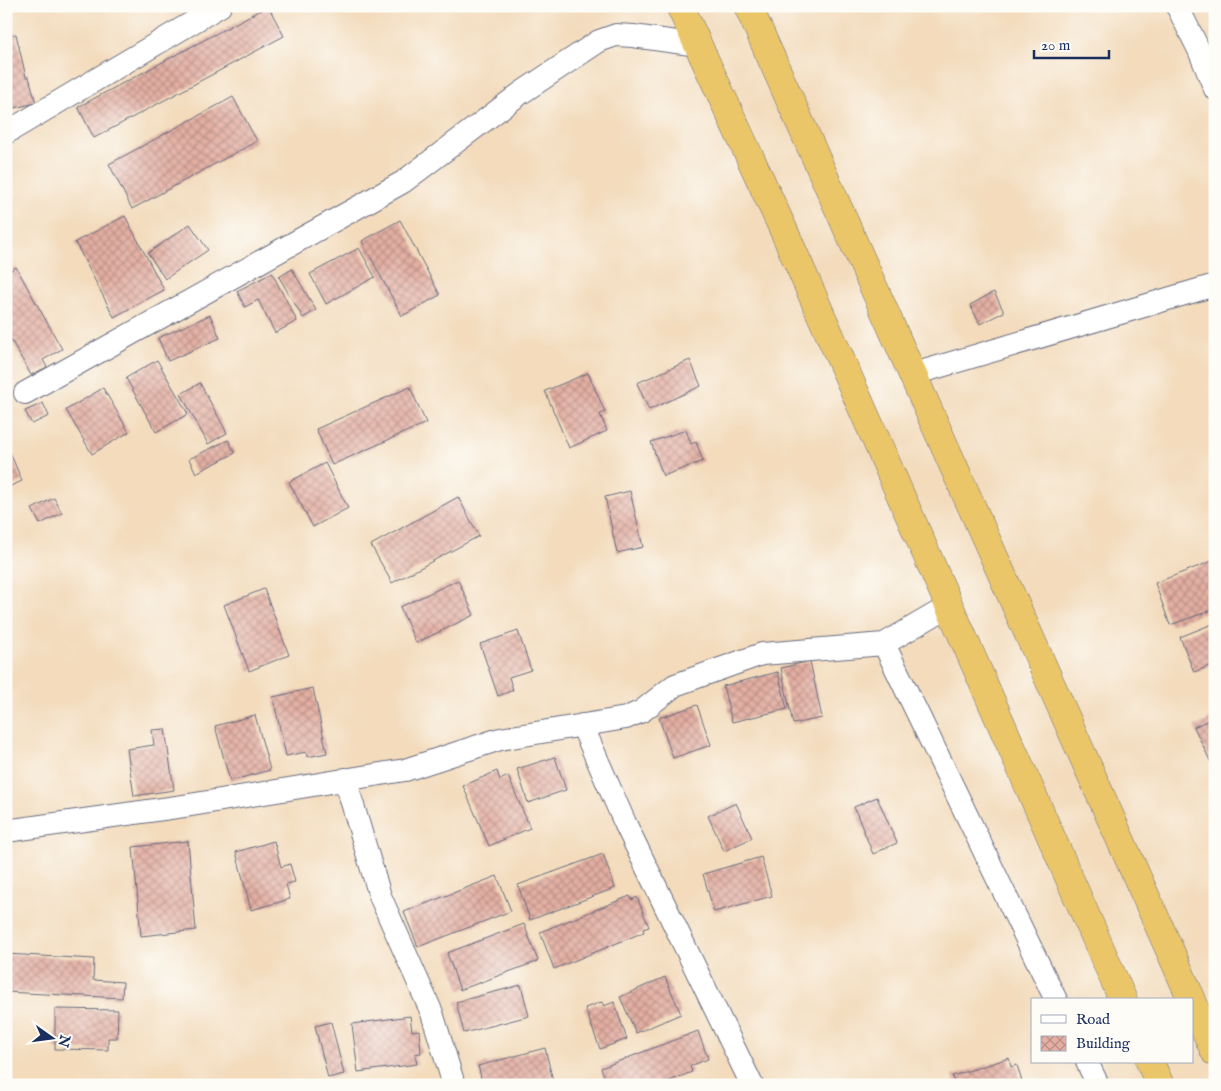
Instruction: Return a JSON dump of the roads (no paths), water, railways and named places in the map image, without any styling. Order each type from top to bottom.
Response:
[{"type":"highway","points":[[680,6],[784,231],[1122,998]]},
{"type":"highway","points":[[748,6],[1191,998]]},
{"type":"highway","points":[[1194,1005],[1215,1052]]},
{"type":"highway","points":[[1151,1064],[1160,1085]]},
{"type":"street","points":[[6,133],[220,6]]},
{"type":"street","points":[[1177,6],[1199,50],[1215,89]]},
{"type":"street","points":[[26,393],[403,182],[521,93],[599,41],[616,35],[698,45]]},
{"type":"street","points":[[914,374],[1215,285]]},
{"type":"street","points":[[6,831],[184,806],[405,770],[500,739],[626,718],[642,711],[675,685],[762,654],[884,644],[949,606]]},
{"type":"street","points":[[884,644],[1055,998]]},
{"type":"street","points":[[582,725],[625,823],[752,1085]]},
{"type":"street","points":[[345,779],[380,896],[432,1013],[454,1085]]},
{"type":"street","points":[[1088,1064],[1098,1085]]}]
